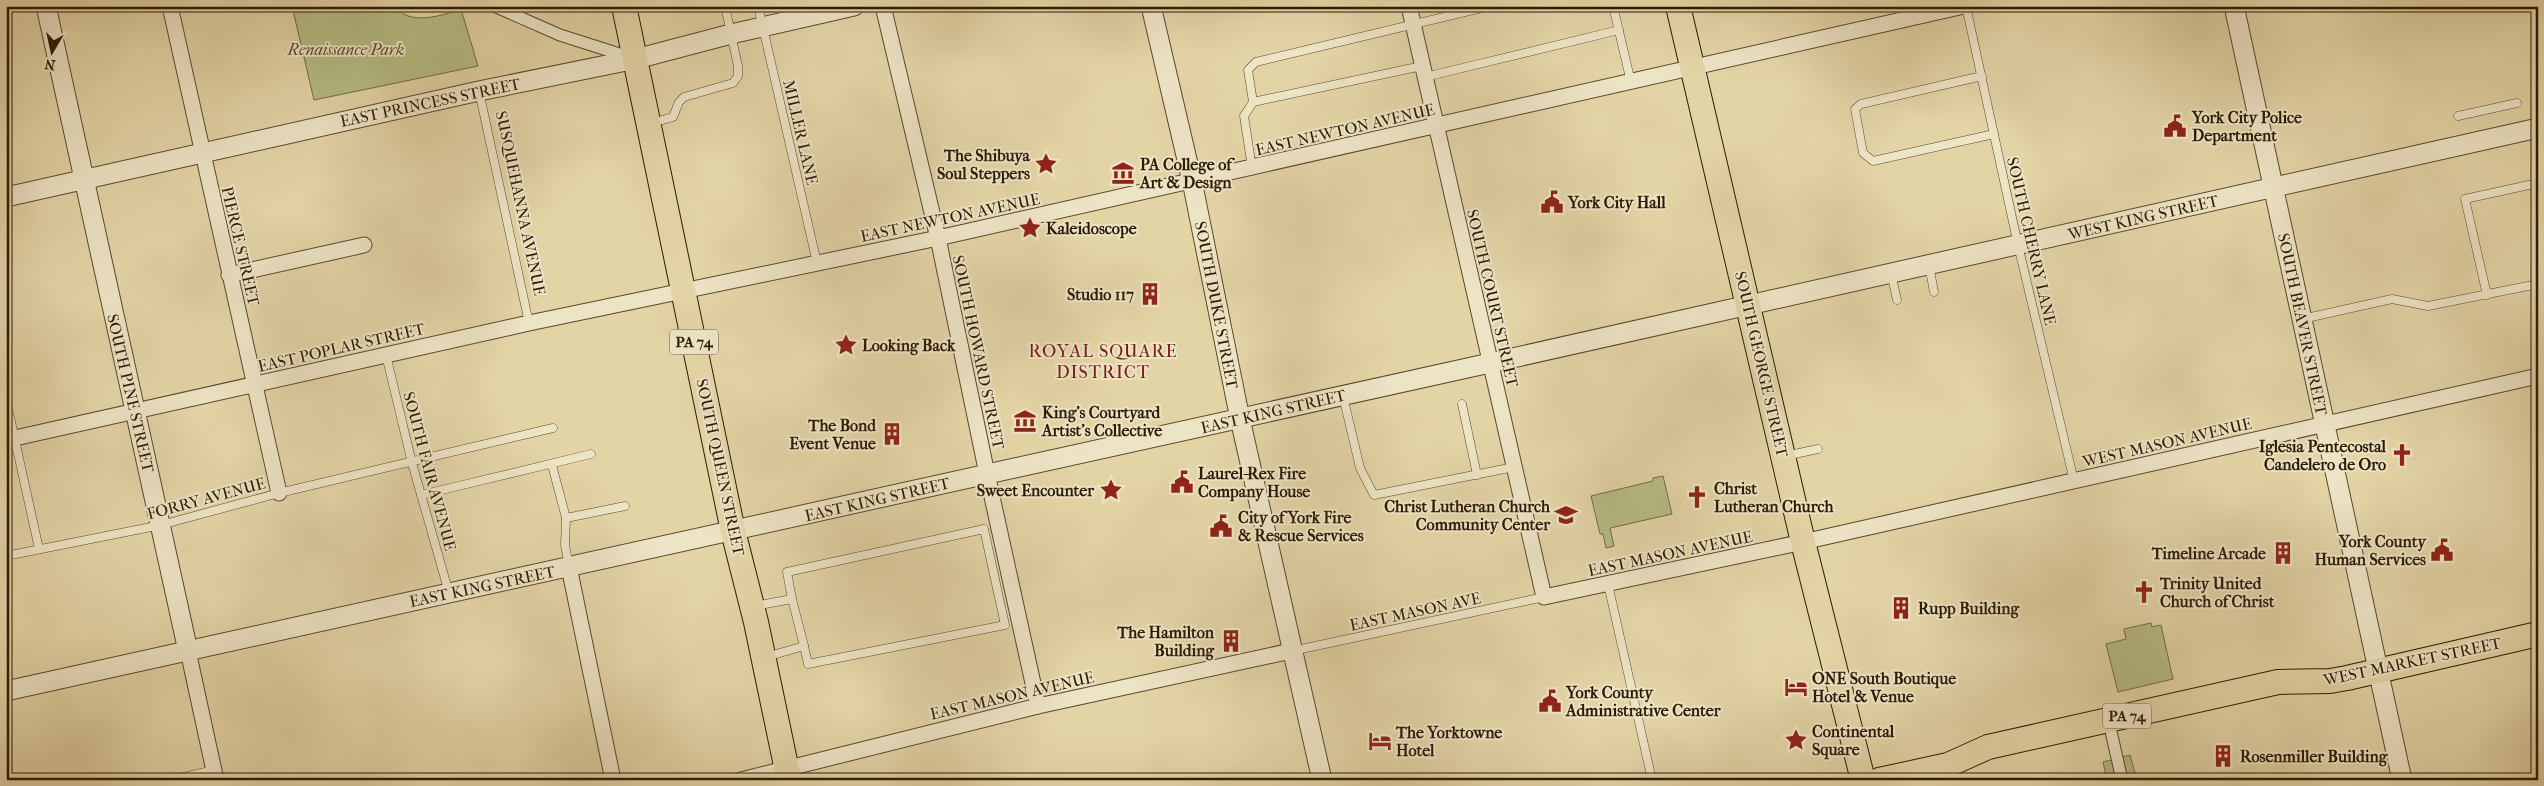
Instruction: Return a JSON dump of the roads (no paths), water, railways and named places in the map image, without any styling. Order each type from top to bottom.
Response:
[{"type":"main road","name":"SOUTH QUEEN STREET","points":[[624,6],[734,531],[764,658],[788,774]]},
{"type":"main road","name":"SOUTH GEORGE STREET","points":[[1678,6],[1803,542],[1863,780]]},
{"type":"main road","name":"WEST MARKET STREET","points":[[1879,780],[1948,765],[1988,747],[2107,715],[2278,682],[2330,681],[2538,634]]},
{"type":"street","name":"SOUTH PINE STREET","points":[[46,6],[215,775]]},
{"type":"street","name":"PIERCE STREET","points":[[170,6],[279,494]]},
{"type":"street","points":[[494,6],[560,35],[636,59]]},
{"type":"street","name":"EAST PRINCESS STREET","points":[[6,197],[479,90],[636,59],[731,34],[854,6]]},
{"type":"street","name":"SOUTH HOWARD STREET","points":[[883,6],[938,238],[1038,706]]},
{"type":"street","name":"SOUTH DUKE STREET","points":[[1151,6],[1192,181],[1240,419],[1291,651],[1322,780]]},
{"type":"street","name":"SOUTH COURT STREET","points":[[1409,6],[1544,598]]},
{"type":"street","name":"EAST NEWTON AVENUE","points":[[683,291],[938,238],[1965,6]]},
{"type":"street","name":"SOUTH BEAVER STREET","points":[[2234,6],[2402,780]]},
{"type":"street","name":"WEST KING STREET","points":[[1748,305],[2538,128]]},
{"type":"street","points":[[229,275],[364,245]]},
{"type":"street","name":"EAST POPLAR STREET","points":[[11,439],[529,323],[683,291]]},
{"type":"street","name":"EAST KING STREET","points":[[6,691],[1748,305]]},
{"type":"street","name":"WEST MASON AVENUE","points":[[1803,542],[2538,376]]},
{"type":"street","name":"EAST MASON AVENUE","points":[[1544,598],[1803,542]]},
{"type":"street","points":[[569,567],[612,780]]},
{"type":"street","name":"EAST MASON AVENUE","points":[[741,780],[788,774],[1038,706],[1291,651]]},
{"type":"street","points":[[2107,715],[2122,780]]},
{"type":"lane","points":[[650,124],[673,117],[684,97],[733,83],[738,76],[738,66],[725,6]]},
{"type":"lane","name":"MILLER LANE","points":[[758,6],[817,263]]},
{"type":"lane","points":[[1252,168],[1244,116],[1253,102],[1248,70],[1256,62],[1490,6]]},
{"type":"lane","points":[[1614,6],[1631,82]]},
{"type":"lane","name":"SOUTH CHERRY LANE","points":[[1965,6],[2018,245],[2074,481]]},
{"type":"lane","points":[[1253,102],[1424,72],[1619,30]]},
{"type":"lane","points":[[1982,76],[1861,104],[1855,109],[1863,153],[1873,161],[1994,134]]},
{"type":"lane","name":"SUSQUEHANNA AVENUE","points":[[479,90],[529,323]]},
{"type":"lane","points":[[2458,116],[2517,103]]},
{"type":"lane","points":[[2487,295],[2465,199],[2538,183]]},
{"type":"lane","points":[[1929,264],[1934,292]]},
{"type":"lane","points":[[1891,273],[1898,300]]},
{"type":"lane","points":[[2302,319],[2392,299],[2428,306],[2538,284]]},
{"type":"lane","name":"SOUTH FAIR AVENUE","points":[[386,355],[412,463],[449,593]]},
{"type":"lane","points":[[1343,396],[1360,468],[1374,495],[1514,467]]},
{"type":"lane","points":[[6,399],[11,439],[39,549]]},
{"type":"lane","points":[[1462,404],[1477,475]]},
{"type":"lane","name":"FORRY AVENUE","points":[[6,556],[161,525],[279,494],[553,428]]},
{"type":"lane","points":[[1783,456],[1818,449]]},
{"type":"lane","points":[[421,495],[552,465],[591,454]]},
{"type":"lane","points":[[552,465],[566,518],[565,545],[569,567]]},
{"type":"lane","points":[[566,518],[625,506]]},
{"type":"lane","points":[[984,529],[1005,625],[808,664],[804,646],[787,572],[984,529]]},
{"type":"lane","points":[[1608,584],[1652,780]]},
{"type":"lane","name":"EAST MASON AVE","points":[[1291,651],[1544,598]]},
{"type":"lane","points":[[752,606],[792,599]]},
{"type":"lane","points":[[764,658],[804,646]]},
{"type":"lane","points":[[171,780],[215,775]]},
{"type":"place","name":"York City Police Department","points":[[2175,126]]},
{"type":"place","name":"The Shibuya Soul Steppers","points":[[1046,164]]},
{"type":"place","name":"PA College of Art & Design","points":[[1123,173]]},
{"type":"place","name":"York City Hall","points":[[1552,202]]},
{"type":"place","name":"Kaleidoscope","points":[[1030,228]]},
{"type":"place","name":"Studio 117","points":[[1150,294]]},
{"type":"place","name":"Looking Back","points":[[846,345]]},
{"type":"place","name":"King's Courtyard Artist's Collective","points":[[1025,421]]},
{"type":"place","name":"The Bond Event Venue","points":[[892,434]]},
{"type":"place","name":"Iglesia Pentecostal Candelero de Oro","points":[[2402,455]]},
{"type":"place","name":"Laurel-Rex Fire Company House","points":[[1182,482]]},
{"type":"place","name":"Sweet Encounter","points":[[1111,490]]},
{"type":"place","name":"Christ Lutheran Church","points":[[1697,497]]},
{"type":"place","name":"Christ Lutheran Church Community Center","points":[[1566,515]]},
{"type":"place","name":"City of York Fire & Rescue Services","points":[[1221,526]]},
{"type":"place","name":"York County Human Services","points":[[2442,550]]},
{"type":"place","name":"Timeline Arcade","points":[[2283,553]]},
{"type":"place","name":"Trinity United Church of Christ","points":[[2144,592]]},
{"type":"place","name":"Rupp Building","points":[[1901,608]]},
{"type":"place","name":"The Hamilton Building","points":[[1231,641]]},
{"type":"place","name":"ONE South Boutique Hotel & Venue","points":[[1796,687]]},
{"type":"place","name":"York County Administrative Center","points":[[1550,701]]},
{"type":"place","name":"Continental Square","points":[[1796,740]]},
{"type":"place","name":"The Yorktowne Hotel","points":[[1380,741]]},
{"type":"place","name":"Rosenmiller Building","points":[[2223,756]]},
{"type":"district","name":"ROYAL SQUARE DISTRICT","points":[[1103,361]]},
{"type":"park label","name":"Renaissance Park","points":[[346,49]]}]
